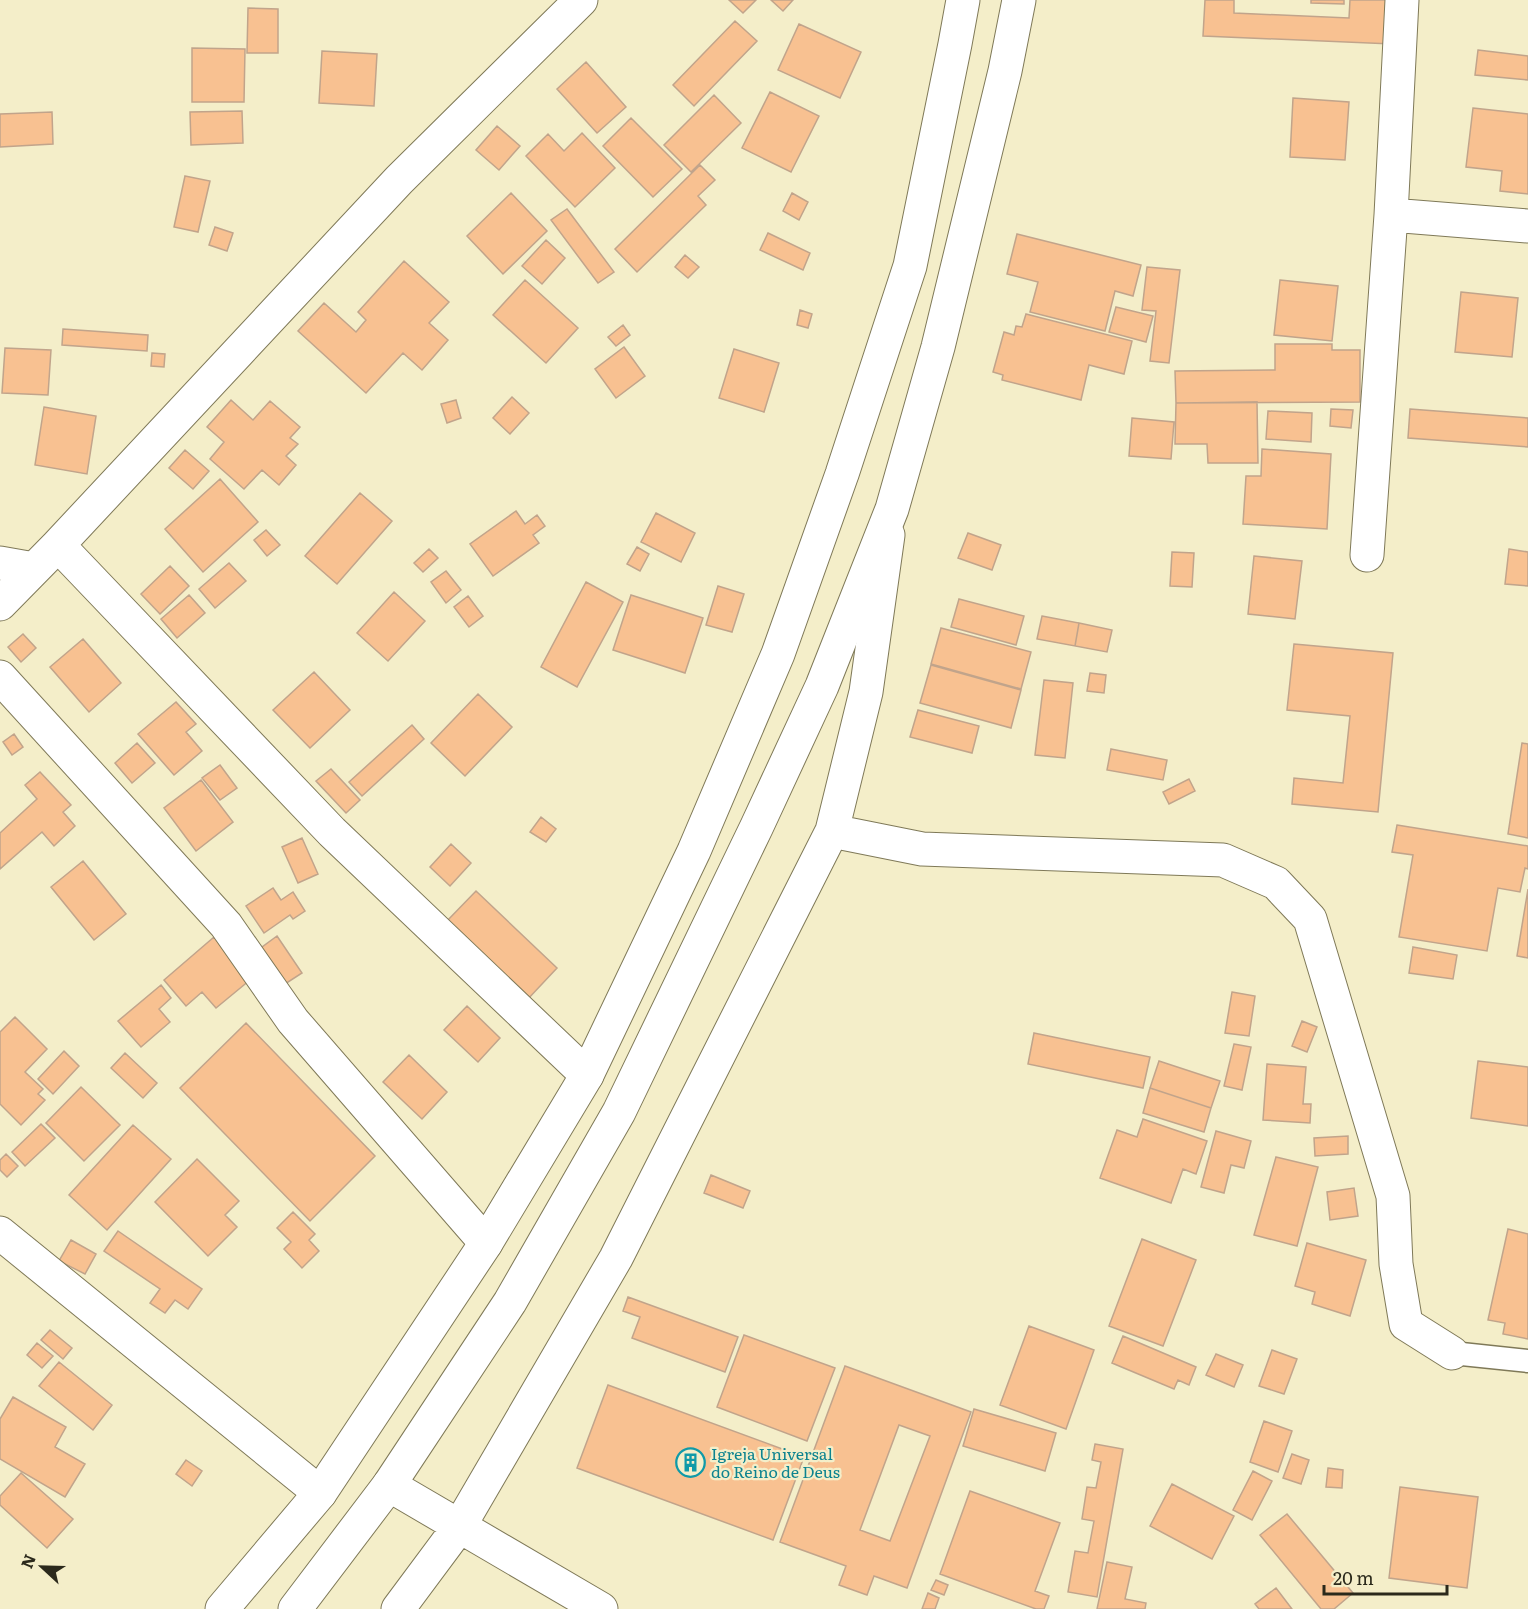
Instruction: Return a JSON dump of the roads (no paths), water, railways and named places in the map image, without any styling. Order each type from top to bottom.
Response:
[{"type":"street","points":[[0,604],[58,545],[399,180],[581,0]]},
{"type":"street","points":[[222,1609],[320,1493],[486,1243],[587,1075],[694,851],[778,654],[842,474],[910,266],[963,0]]},
{"type":"street","points":[[295,1609],[389,1485],[510,1302],[619,1112],[822,686],[892,509],[938,347],[1005,71],[1019,0]]},
{"type":"street","points":[[1367,555],[1402,0]]},
{"type":"street","points":[[1390,215],[1528,226]]},
{"type":"street","points":[[398,1609],[459,1527],[616,1258],[832,831],[866,692],[892,509]]},
{"type":"street","points":[[58,545],[332,832],[587,1075]]},
{"type":"street","points":[[0,563],[34,569]]},
{"type":"street","points":[[0,676],[226,925],[293,1021],[486,1243]]},
{"type":"street","points":[[832,831],[922,849],[1223,860],[1276,883],[1310,919],[1393,1196],[1396,1264],[1406,1324],[1452,1353]]},
{"type":"street","points":[[0,1233],[320,1493]]},
{"type":"street","points":[[389,1485],[601,1609]]},
{"type":"lane","points":[[1452,1353],[1528,1361]]},
{"type":"place","name":"Igreja Universal do Reino de Deus","points":[[690,1463]]}]
